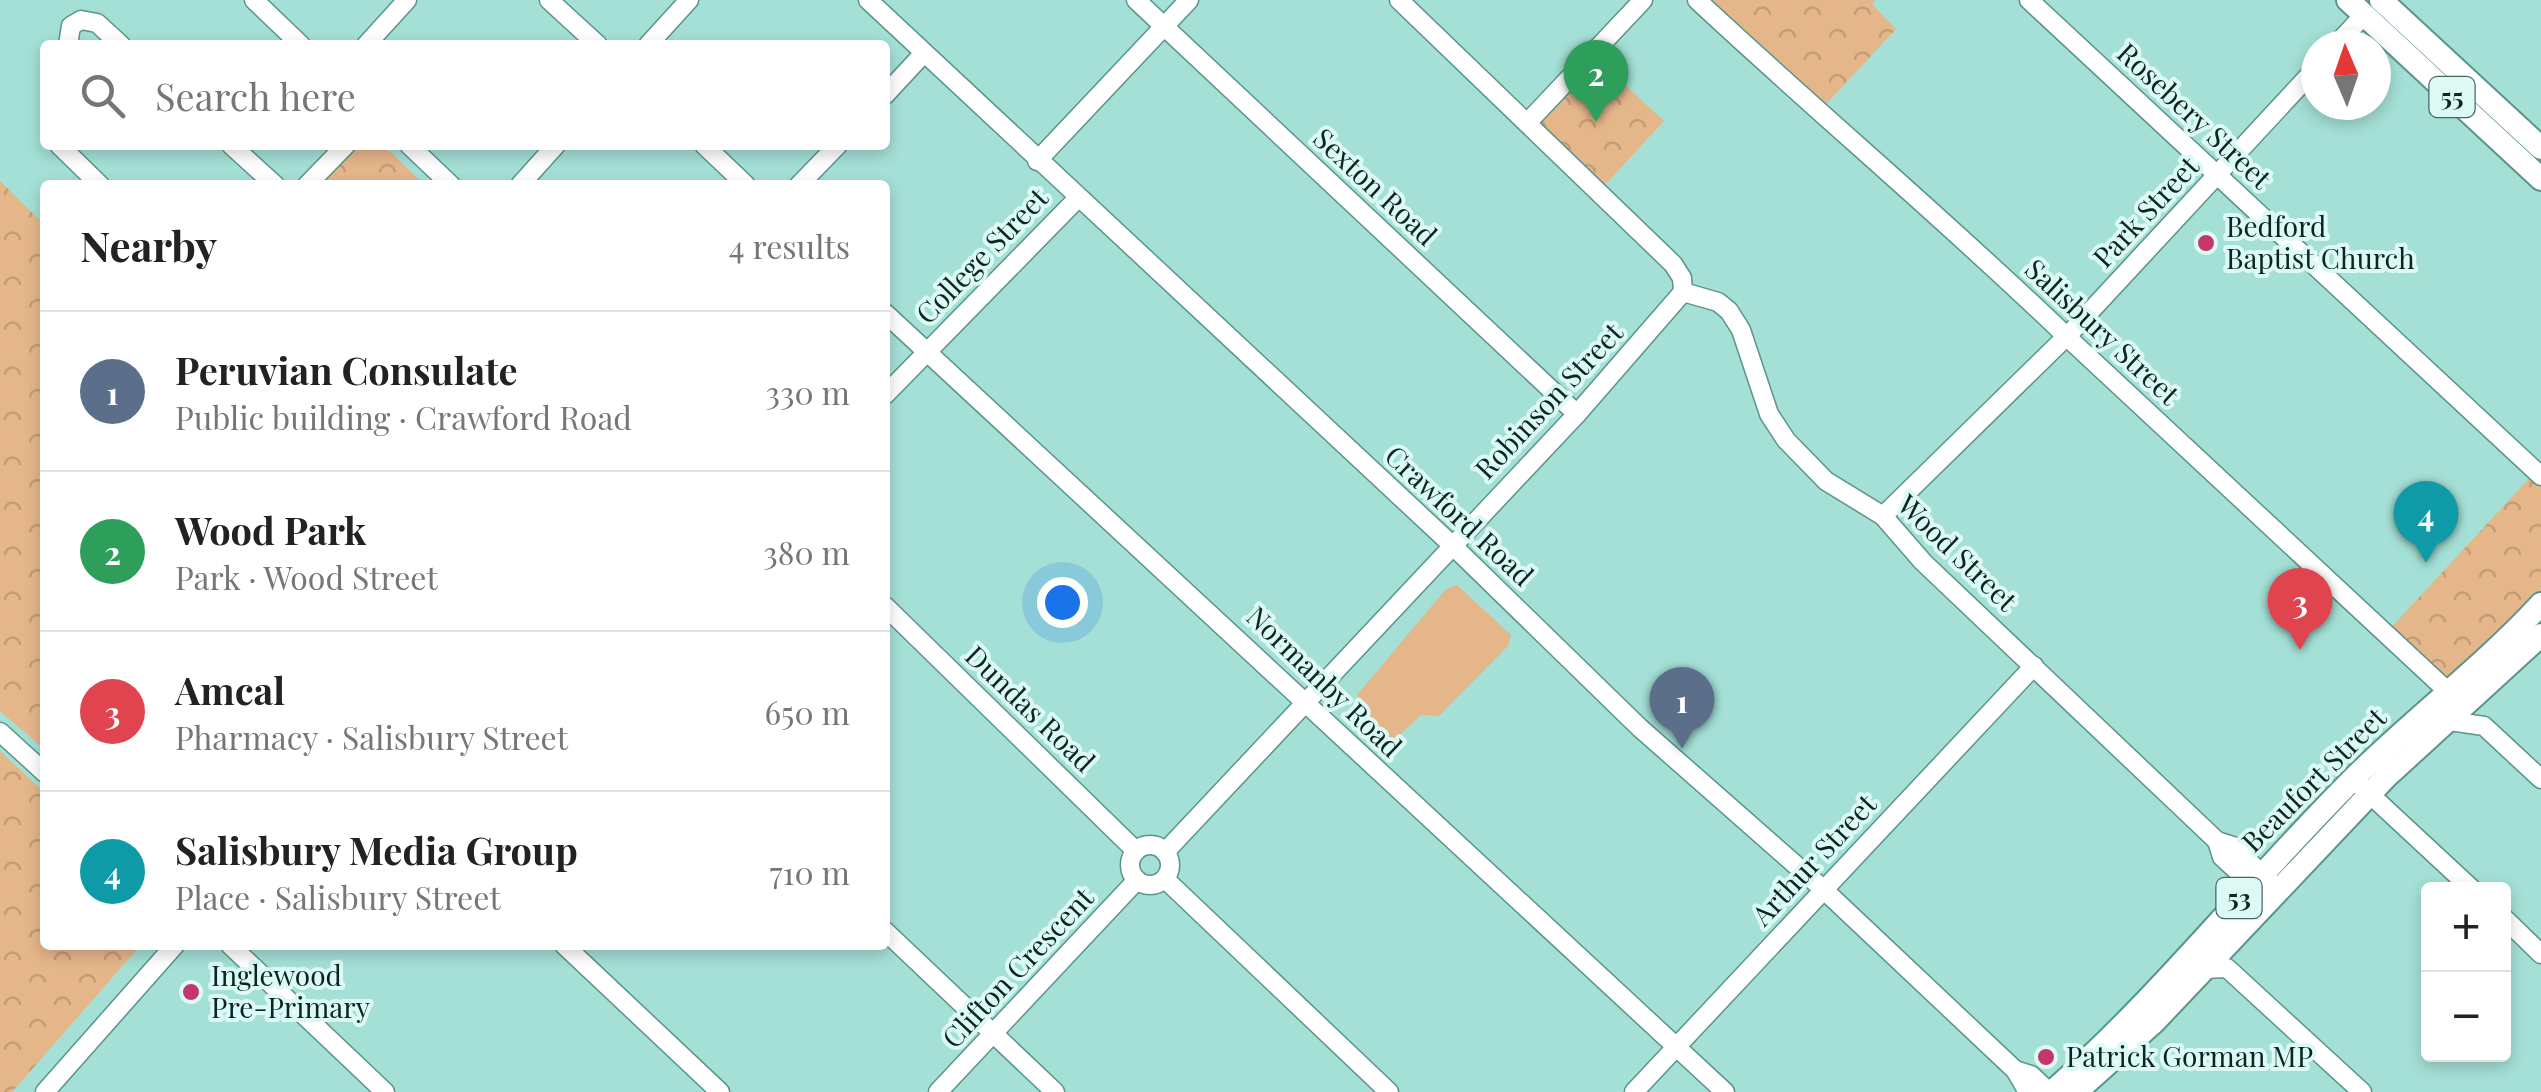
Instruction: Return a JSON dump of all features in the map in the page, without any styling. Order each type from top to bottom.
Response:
[{"type":"main road","name":"55","points":[[2364,5],[2541,148]]},
{"type":"main road","name":"55","points":[[2364,5],[2541,179]]},
{"type":"main road","name":"Beaufort Street","points":[[2050,1092],[2265,887],[2361,786],[2455,707],[2541,604]]},
{"type":"main road","name":"Beaufort Street","points":[[2455,707],[2485,691],[2541,635]]},
{"type":"main road","name":"Beaufort Street","points":[[2076,1092],[2155,1021],[2203,969],[2265,887]]},
{"type":"street","points":[[254,0],[296,40]]},
{"type":"street","points":[[371,40],[407,0]]},
{"type":"street","points":[[549,0],[593,40]]},
{"type":"street","points":[[653,40],[690,0]]},
{"type":"street","name":"Crawford Road","points":[[868,0],[1452,545],[1640,728],[1823,890],[2014,1070],[2028,1092]]},
{"type":"street","name":"Sexton Road","points":[[1136,0],[1577,414]]},
{"type":"street","points":[[1037,160],[1190,0]]},
{"type":"street","points":[[1399,0],[1673,264],[1682,278],[1682,292]]},
{"type":"street","points":[[1528,122],[1643,0]]},
{"type":"street","name":"Salisbury Street","points":[[1697,0],[1818,113],[1934,211],[1988,266],[2018,286],[2455,707]]},
{"type":"street","name":"Rosebery Street","points":[[2029,0],[2541,476]]},
{"type":"street","points":[[2346,30],[2364,5]]},
{"type":"street","points":[[69,40],[70,26],[80,20],[97,23],[116,40]]},
{"type":"street","points":[[890,90],[924,53]]},
{"type":"street","name":"Park Street","points":[[1883,516],[2066,336],[2301,85]]},
{"type":"street","points":[[63,150],[95,180]]},
{"type":"street","points":[[236,150],[270,180]]},
{"type":"street","points":[[313,180],[341,150]]},
{"type":"street","points":[[414,150],[446,180]]},
{"type":"street","points":[[524,180],[552,150]]},
{"type":"street","points":[[709,150],[741,180]]},
{"type":"street","points":[[804,180],[833,150]]},
{"type":"street","name":"College Street","points":[[890,389],[1077,199]]},
{"type":"street","name":"Robinson Street","points":[[1165,852],[1577,414],[1682,292]]},
{"type":"street","name":"Wood Street","points":[[1682,292],[1718,302],[1737,321],[1769,414],[1786,440],[1826,481],[1883,516],[1899,539],[2217,841],[2222,857],[2265,887]]},
{"type":"street","name":"Normanby Road","points":[[890,318],[1724,1092]]},
{"type":"street","name":"Dundas Road","points":[[890,611],[1136,851]]},
{"type":"street","name":"Arthur Street","points":[[1634,1092],[2034,666]]},
{"type":"street","points":[[2484,726],[2480,707],[2485,691]]},
{"type":"street","points":[[2455,707],[2484,726],[2541,779]]},
{"type":"street","points":[[0,732],[40,769]]},
{"type":"street","points":[[2361,786],[2464,882]]},
{"type":"street","points":[[1151,846],[1165,852],[1170,865],[1166,879],[1154,885],[1136,880],[1130,866],[1136,851],[1151,846]]},
{"type":"street","points":[[1166,879],[1390,1092]]},
{"type":"street","name":"Clifton Crescent","points":[[938,1092],[1136,880]]},
{"type":"street","points":[[2511,925],[2541,954]]},
{"type":"street","points":[[890,936],[1055,1092]]},
{"type":"street","points":[[46,1092],[172,950]]},
{"type":"street","points":[[235,950],[385,1092]]},
{"type":"street","points":[[569,950],[720,1092]]},
{"type":"street","points":[[2203,969],[2227,968],[2362,1092]]},
{"type":"street","name":"Crawford Road","points":[[2014,1070],[2031,1075],[2050,1092]]},
{"type":"green space","points":[[1697,0],[1875,0],[1872,4],[1896,29],[1818,113]]},
{"type":"green space","points":[[1593,55],[1664,121],[1602,188],[1528,122]]},
{"type":"green space","points":[[353,150],[388,150],[420,180],[326,180]]},
{"type":"green space","points":[[0,181],[40,220],[40,746],[0,711]]},
{"type":"green space","points":[[2536,471],[2541,476],[2541,590],[2441,684],[2385,634]]},
{"type":"green space","points":[[1457,585],[1511,635],[1508,646],[1439,716],[1421,715],[1392,742],[1364,718],[1357,695],[1446,589]]},
{"type":"green space","points":[[0,751],[40,788],[40,950],[137,950],[12,1092],[0,1092]]},
{"type":"place","name":"Wood Park","points":[[1596,122]]},
{"type":"place","name":"Bedford Baptist Church","points":[[2206,243]]},
{"type":"place","name":"Salisbury Media Group","points":[[2426,563]]},
{"type":"place","name":"Amcal","points":[[2300,650]]},
{"type":"place","name":"Peruvian Consulate","points":[[1682,749]]},
{"type":"place","name":"Inglewood Pre-Primary","points":[[191,992]]},
{"type":"place","name":"Patrick Gorman MP","points":[[2046,1057]]}]
